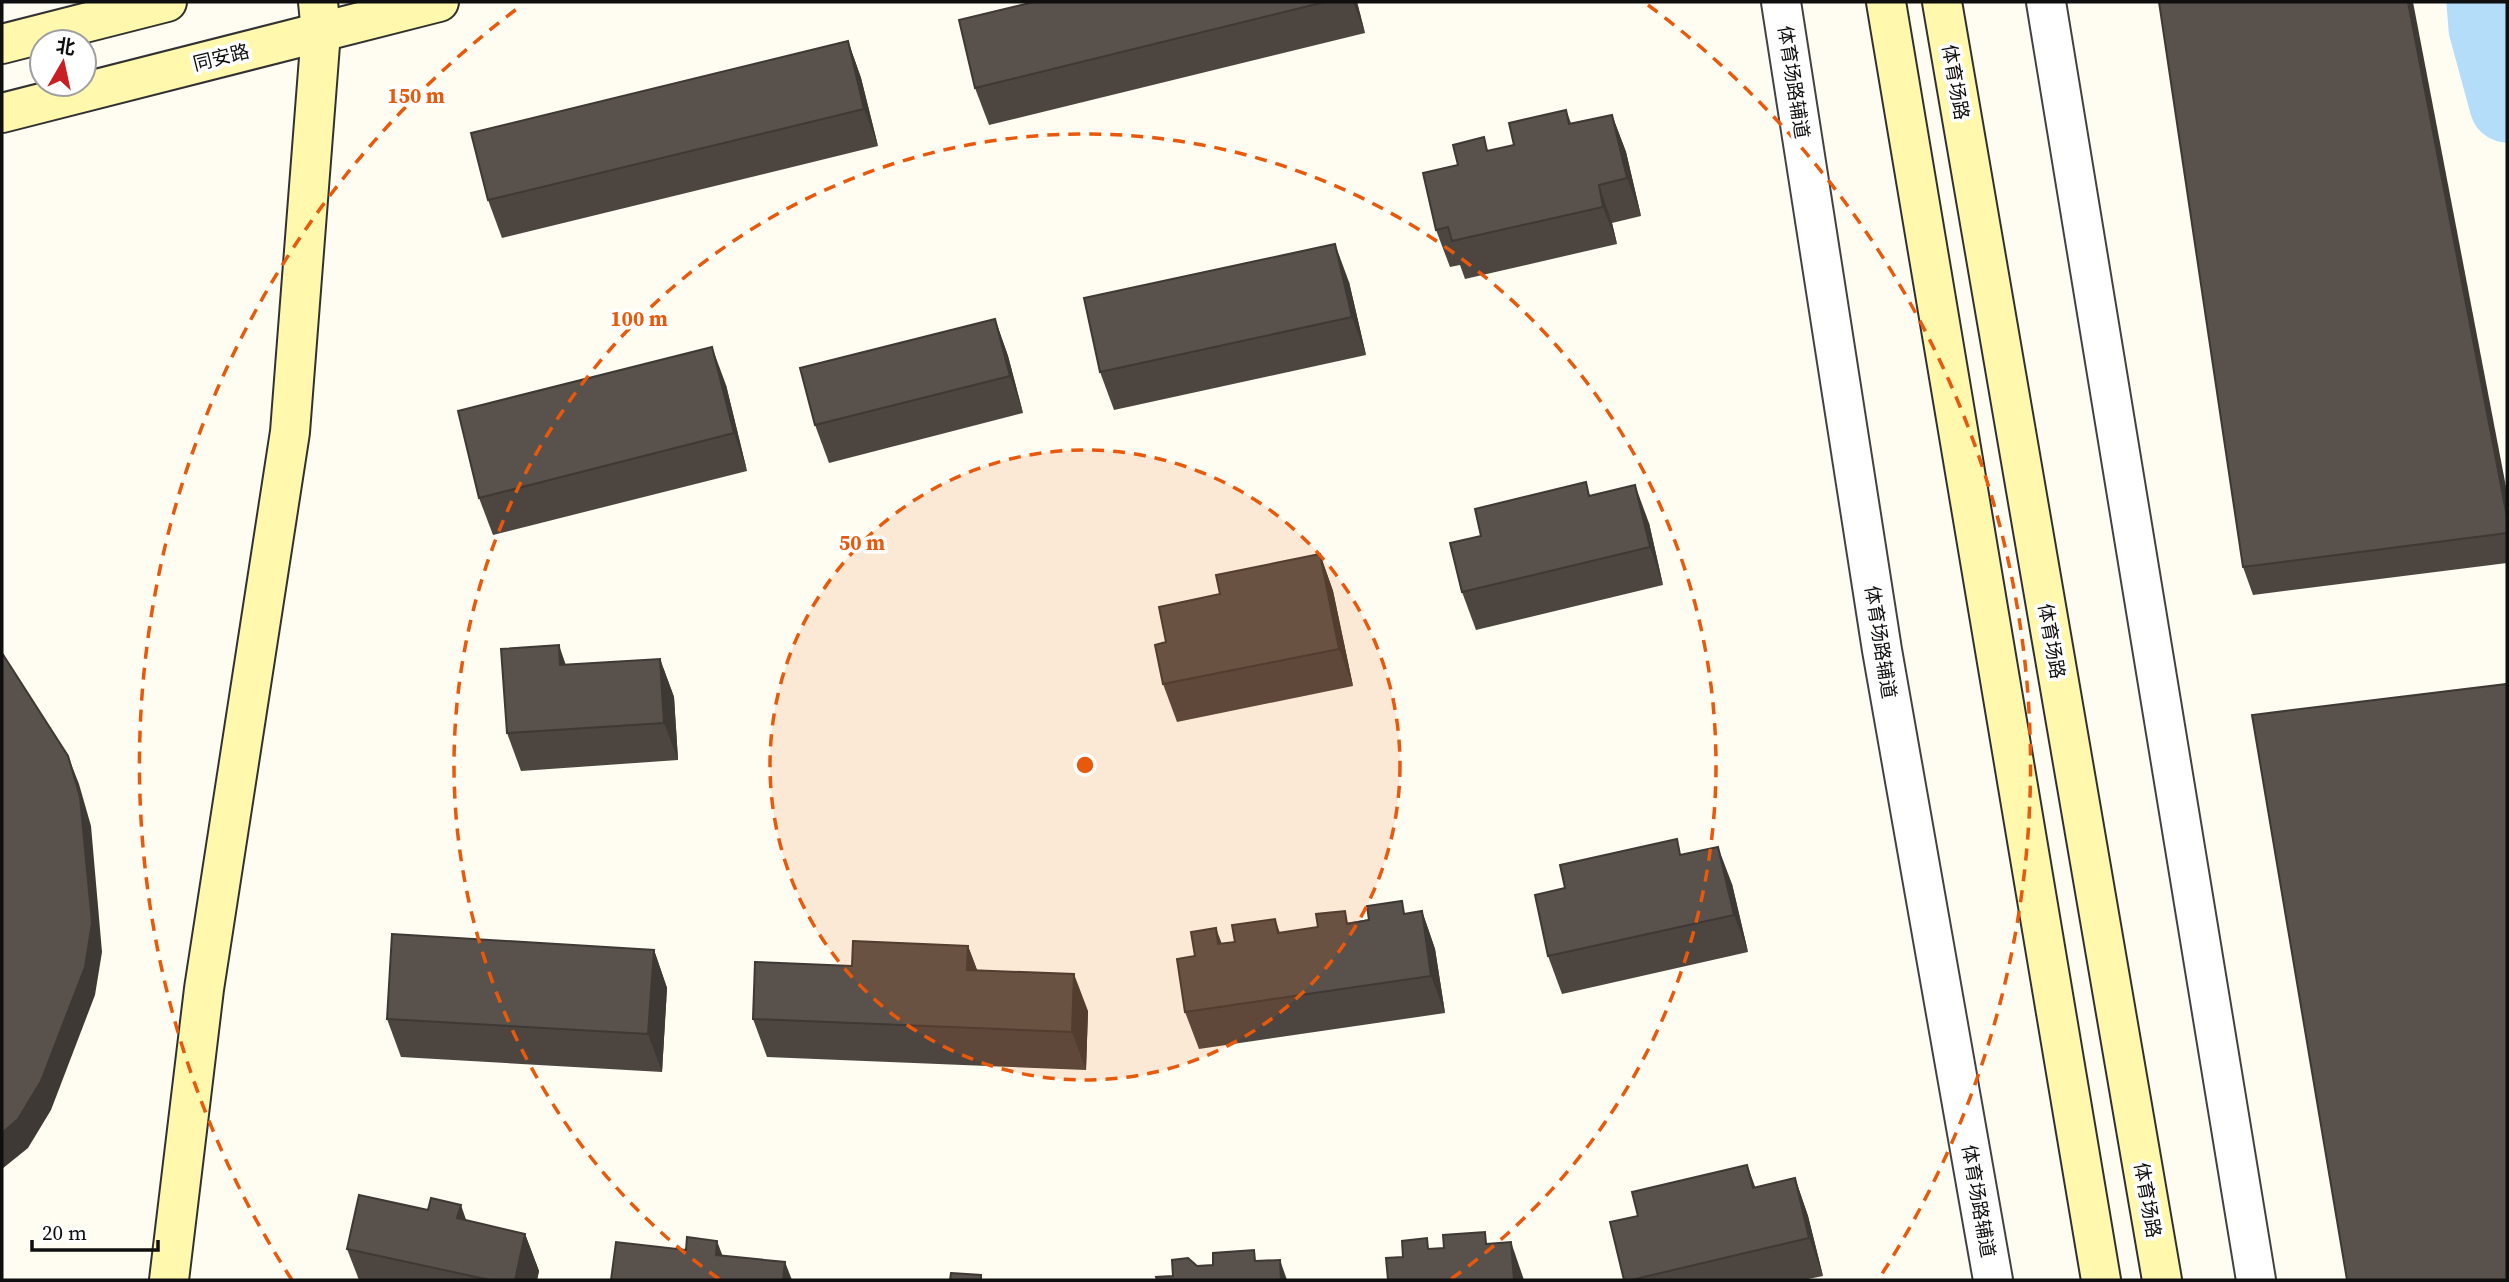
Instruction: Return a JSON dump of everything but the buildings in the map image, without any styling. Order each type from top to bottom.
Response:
[{"type":"main road","points":[[2,44],[167,2]]},
{"type":"main road","name":"同安路","points":[[2,113],[319,17],[439,2]]},
{"type":"main road","points":[[1886,2],[2101,1280]]},
{"type":"main road","name":"体育场路","points":[[1942,2],[2162,1280]]},
{"type":"main road","points":[[169,1280],[204,989],[290,432],[319,17]]},
{"type":"street","name":"体育场路辅道","points":[[1781,2],[1882,650],[1993,1280]]},
{"type":"street","points":[[2046,2],[2256,1280]]},
{"type":"waterway","points":[[2484,2],[2486,28],[2507,105]]}]
